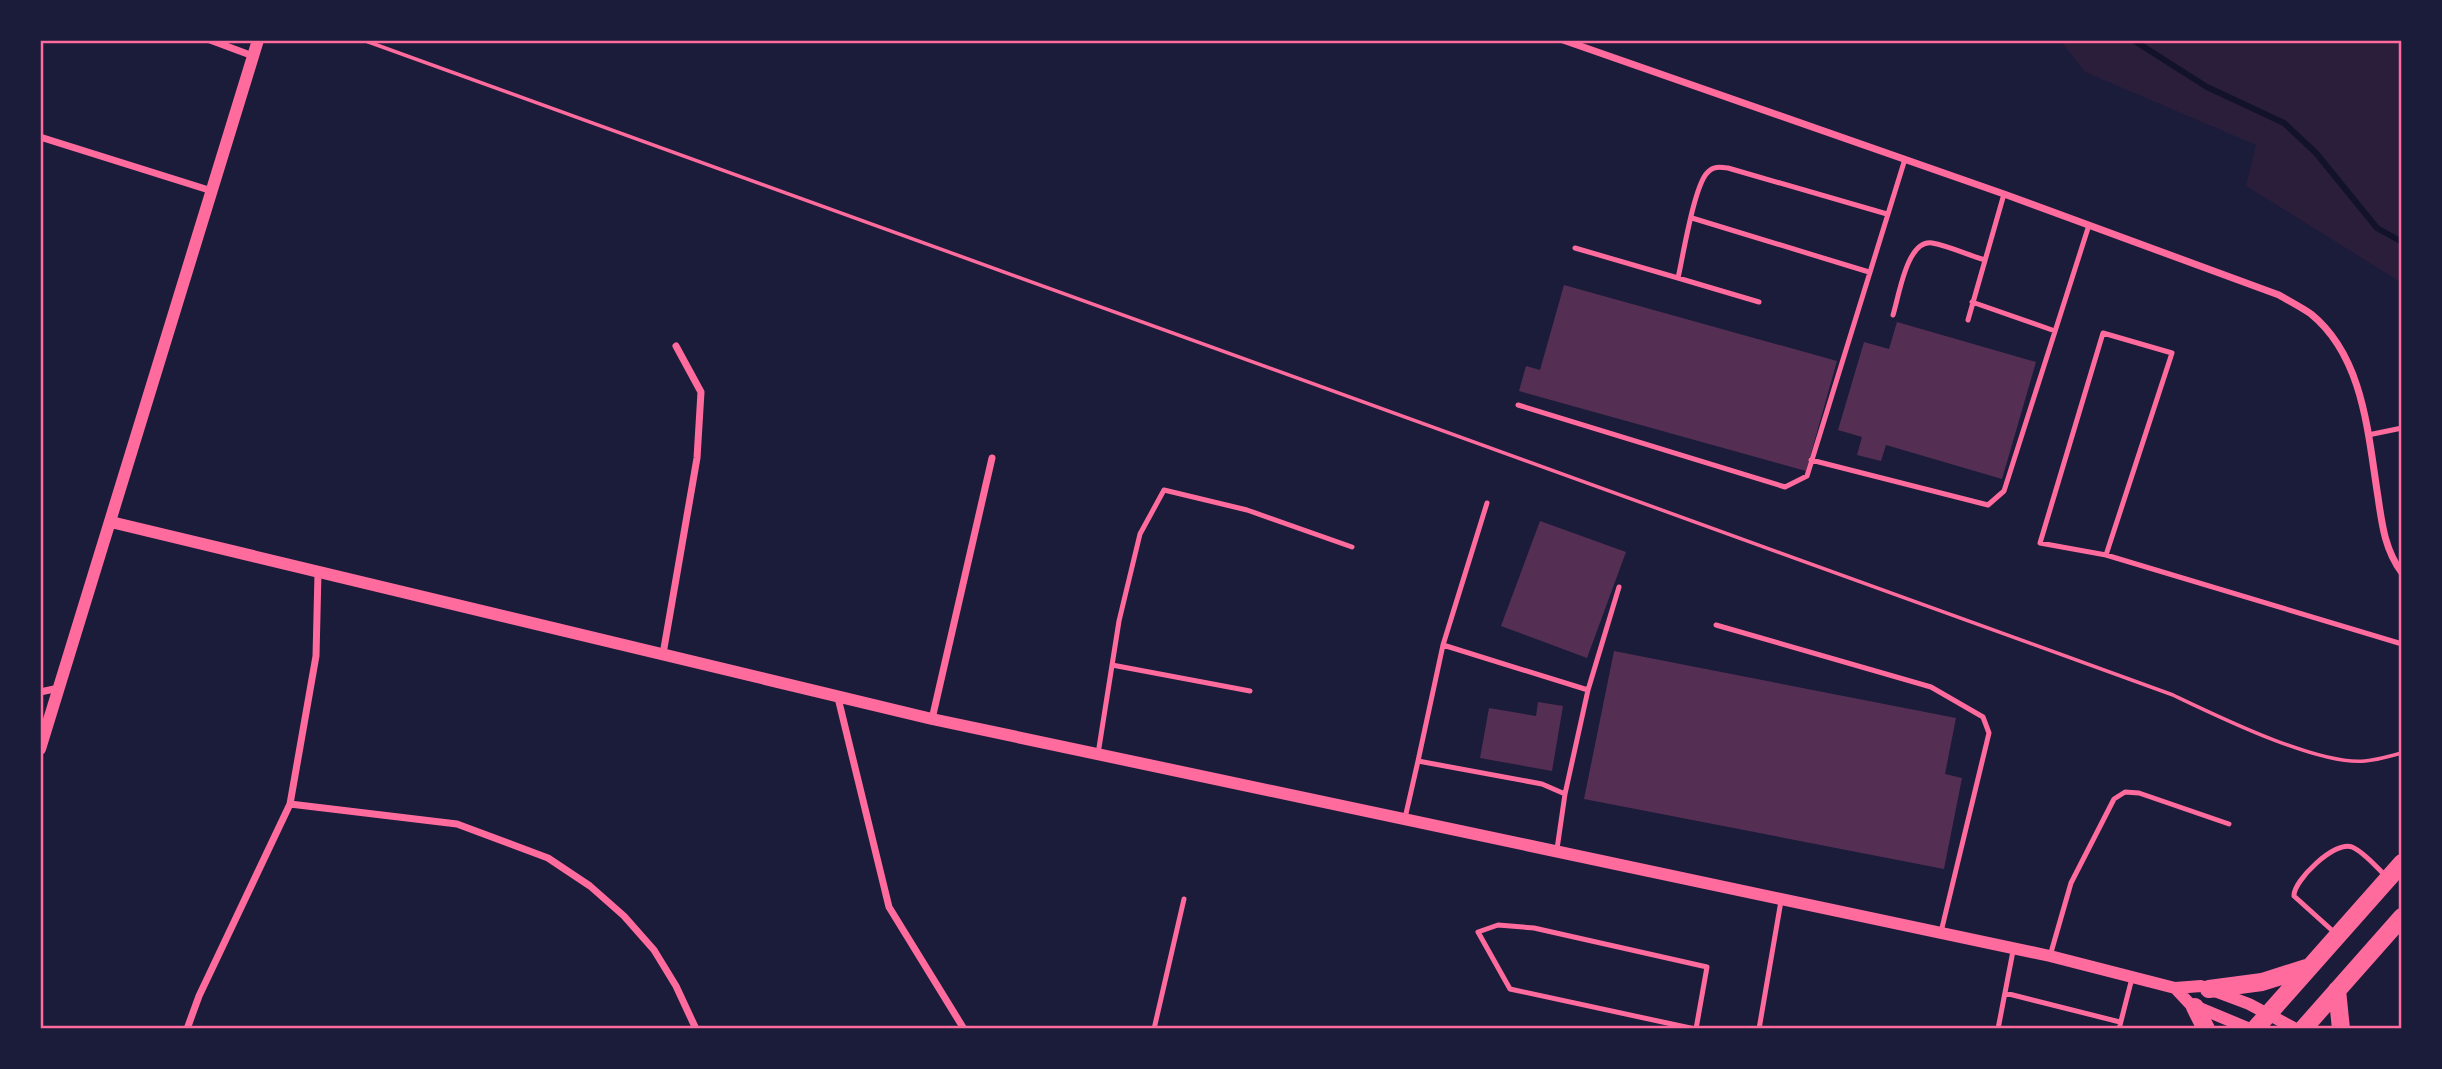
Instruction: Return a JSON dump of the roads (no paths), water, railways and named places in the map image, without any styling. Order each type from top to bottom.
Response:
[{"type":"main road","points":[[2252,1029],[2402,863]]},
{"type":"main road","points":[[2304,1029],[2402,917]]},
{"type":"main road","points":[[2209,989],[2262,982],[2309,967]]},
{"type":"main road","points":[[2337,990],[2341,1029]]},
{"type":"main road","points":[[2195,1007],[2206,1029]]},
{"type":"street","points":[[210,40],[253,55]]},
{"type":"street","points":[[40,748],[258,40]]},
{"type":"street","points":[[1563,40],[2089,225],[2279,295],[2312,315],[2336,344],[2354,378],[2368,435],[2384,539],[2402,573]]},
{"type":"street","points":[[40,137],[213,191]]},
{"type":"street","points":[[663,654],[697,458],[701,392],[676,346]]},
{"type":"street","points":[[932,719],[992,458]]},
{"type":"street","points":[[111,522],[932,719],[2013,951],[2050,956],[2175,988],[2201,986],[2268,1013],[2296,1029]]},
{"type":"street","points":[[187,1029],[199,996],[290,804],[316,656],[318,573]]},
{"type":"street","points":[[40,692],[60,688]]},
{"type":"street","points":[[838,698],[890,907],[964,1029]]},
{"type":"street","points":[[290,804],[457,824],[548,858],[590,886],[639,933],[676,986],[696,1029]]},
{"type":"street","points":[[2175,988],[2195,1007],[2252,1029]]},
{"type":"lane","points":[[1518,405],[1785,486],[1807,475],[1905,159]]},
{"type":"lane","points":[[1678,278],[1700,187],[1707,173],[1716,167],[1728,168],[1887,214]]},
{"type":"lane","points":[[1968,320],[2004,194]]},
{"type":"lane","points":[[1692,218],[1869,272]]},
{"type":"lane","points":[[1811,460],[1988,505],[1997,500],[2004,491],[2089,225]]},
{"type":"lane","points":[[1893,315],[1912,253],[1920,244],[1930,242],[1985,260]]},
{"type":"lane","points":[[1575,248],[1759,302]]},
{"type":"lane","points":[[1972,302],[2055,331]]},
{"type":"lane","points":[[2106,555],[2172,353],[2103,332],[2040,543],[2106,555],[2402,644]]},
{"type":"lane","points":[[2368,435],[2402,428]]},
{"type":"lane","points":[[1098,754],[1112,664],[1140,534],[1164,490],[1247,510],[1352,547]]},
{"type":"lane","points":[[1404,820],[1443,645],[1487,503]]},
{"type":"lane","points":[[1556,853],[1565,794],[1588,690],[1619,587]]},
{"type":"lane","points":[[1716,625],[1931,687],[1983,717],[1989,733],[1940,935]]},
{"type":"lane","points":[[1443,645],[1588,690]]},
{"type":"lane","points":[[1112,664],[1250,691]]},
{"type":"lane","points":[[1418,761],[1542,784],[1565,794]]},
{"type":"lane","points":[[2050,956],[2071,883],[2114,799],[2125,792],[2139,793],[2230,824]]},
{"type":"lane","points":[[2337,935],[2294,896],[2295,885],[2330,851],[2344,846],[2353,847],[2388,878]]},
{"type":"lane","points":[[1154,1029],[1184,899]]},
{"type":"lane","points":[[1759,1029],[1781,901]]},
{"type":"lane","points":[[1498,925],[1534,928],[1707,967],[1696,1029],[1510,989],[1478,932],[1498,925]]},
{"type":"lane","points":[[1998,1029],[2013,951]]},
{"type":"lane","points":[[2005,993],[2119,1025],[2132,975]]},
{"type":"waterway","points":[[2133,40],[2207,87],[2284,123],[2316,153],[2377,228],[2402,242]]}]
